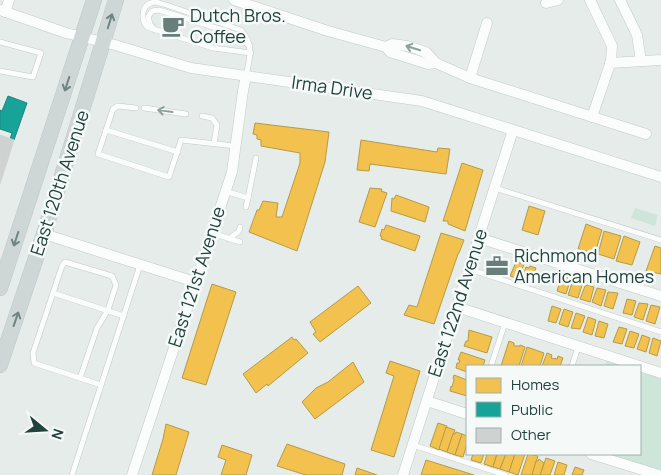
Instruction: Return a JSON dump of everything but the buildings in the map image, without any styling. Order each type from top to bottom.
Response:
[{"type":"main road","name":"East 120th Avenue","points":[[0,288],[94,0]]},
{"type":"main road","name":"East 120th Avenue","points":[[0,365],[44,234],[116,0]]},
{"type":"street","points":[[3,11],[9,0]]},
{"type":"street","points":[[234,0],[328,31],[386,47],[392,44],[407,46],[427,53],[436,62],[470,78],[646,134]]},
{"type":"street","points":[[546,4],[558,0]]},
{"type":"street","points":[[590,0],[612,46],[610,63],[592,117]]},
{"type":"street","points":[[620,0],[637,35],[641,61]]},
{"type":"street","name":"Irma Drive","points":[[3,11],[82,38],[104,42],[191,68],[422,101],[661,177]]},
{"type":"street","points":[[470,78],[487,23]]},
{"type":"street","points":[[610,63],[661,60]]},
{"type":"street","name":"East 121st Avenue","points":[[132,475],[232,172],[246,76]]},
{"type":"street","name":"East 122nd Avenue","points":[[403,475],[513,130]]},
{"type":"street","points":[[44,234],[195,282]]},
{"type":"street","points":[[479,238],[661,296]]},
{"type":"street","points":[[457,307],[636,365]]},
{"type":"street","points":[[641,366],[661,373]]},
{"type":"street","points":[[427,401],[466,414]]},
{"type":"street","points":[[594,455],[659,475]]},
{"type":"lane","points":[[246,76],[251,53],[251,46],[245,35],[234,27],[153,2],[148,4],[142,16],[146,27],[156,31],[225,50],[251,53]]},
{"type":"lane","points":[[0,42],[42,53],[33,78],[0,71]]},
{"type":"lane","points":[[136,108],[118,106],[113,109],[98,154],[170,177],[181,140],[235,146]]},
{"type":"lane","points":[[144,108],[186,114]]},
{"type":"lane","points":[[202,116],[212,118],[217,125],[214,144]]},
{"type":"lane","points":[[106,130],[178,152]]},
{"type":"lane","points":[[246,207],[256,158]]},
{"type":"lane","points":[[495,188],[661,240]]},
{"type":"lane","points":[[225,191],[248,198]]},
{"type":"lane","points":[[229,239],[239,231],[240,227]]},
{"type":"lane","points":[[212,233],[240,242]]},
{"type":"lane","points":[[80,378],[97,328],[108,310],[116,282],[112,276],[103,277],[78,269],[68,262],[63,263],[33,353],[34,363],[101,385]]},
{"type":"lane","points":[[72,475],[140,264]]},
{"type":"lane","points":[[469,269],[661,332]]},
{"type":"lane","points":[[53,293],[82,300],[124,316]]},
{"type":"lane","points":[[491,365],[506,322]]},
{"type":"lane","points":[[572,365],[578,346]]},
{"type":"lane","points":[[413,445],[504,475]]},
{"type":"green space","points":[[635,208],[658,215],[655,226],[631,218]]},
{"type":"green space","points":[[608,356],[636,365],[605,365]]},
{"type":"green space","points":[[641,366],[661,373],[661,475],[594,455],[641,455]]},
{"type":"place","name":"Dutch Bros. Coffee","points":[[173,26]]},
{"type":"place","name":"Richmond American Homes","points":[[497,266]]}]
